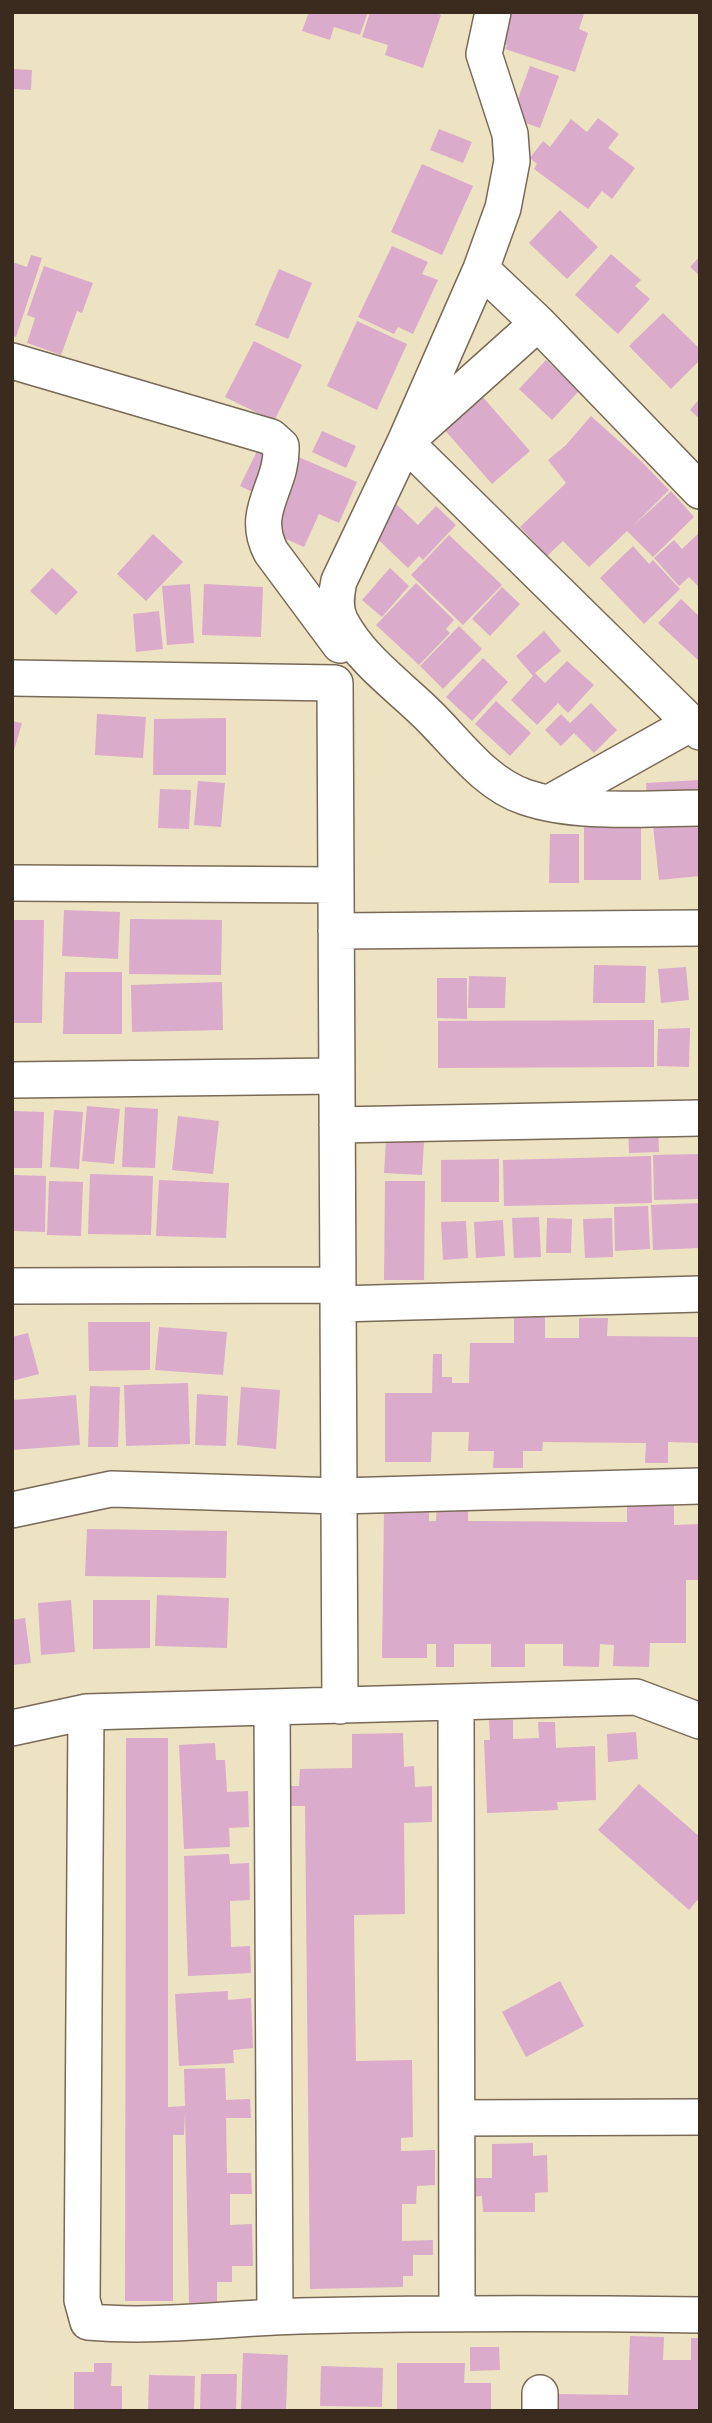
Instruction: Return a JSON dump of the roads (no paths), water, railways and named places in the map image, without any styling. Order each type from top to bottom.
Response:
[{"type":"street","points":[[493,12],[484,54],[510,134],[512,161],[503,208],[481,269],[405,442],[339,581],[335,600],[339,620],[379,669],[427,713],[467,756],[500,785],[523,797],[549,803],[597,808],[700,808]]},
{"type":"street","points":[[481,269],[538,323],[700,491]]},
{"type":"street","points":[[405,442],[538,323]]},
{"type":"street","points":[[12,361],[271,437],[281,446],[281,458],[261,522],[264,539],[331,636],[344,650],[379,669]]},
{"type":"street","points":[[405,442],[695,728],[549,803]]},
{"type":"street","points":[[12,678],[335,683],[340,1706]]},
{"type":"street","points":[[12,883],[336,885]]},
{"type":"street","points":[[337,930],[700,928]]},
{"type":"street","points":[[12,1080],[337,1076]]},
{"type":"street","points":[[337,1125],[700,1118]]},
{"type":"street","points":[[12,1286],[338,1295],[700,1294]]},
{"type":"street","points":[[12,1510],[111,1489],[339,1496],[700,1486]]},
{"type":"street","points":[[12,1728],[86,1712],[636,1697],[700,1721]]},
{"type":"street","points":[[456,1702],[457,2313]]},
{"type":"street","points":[[272,1708],[275,2317]]},
{"type":"street","points":[[86,1712],[82,2300],[88,2322],[129,2326],[275,2317],[457,2313],[700,2315]]},
{"type":"street","points":[[457,2118],[700,2117]]}]
